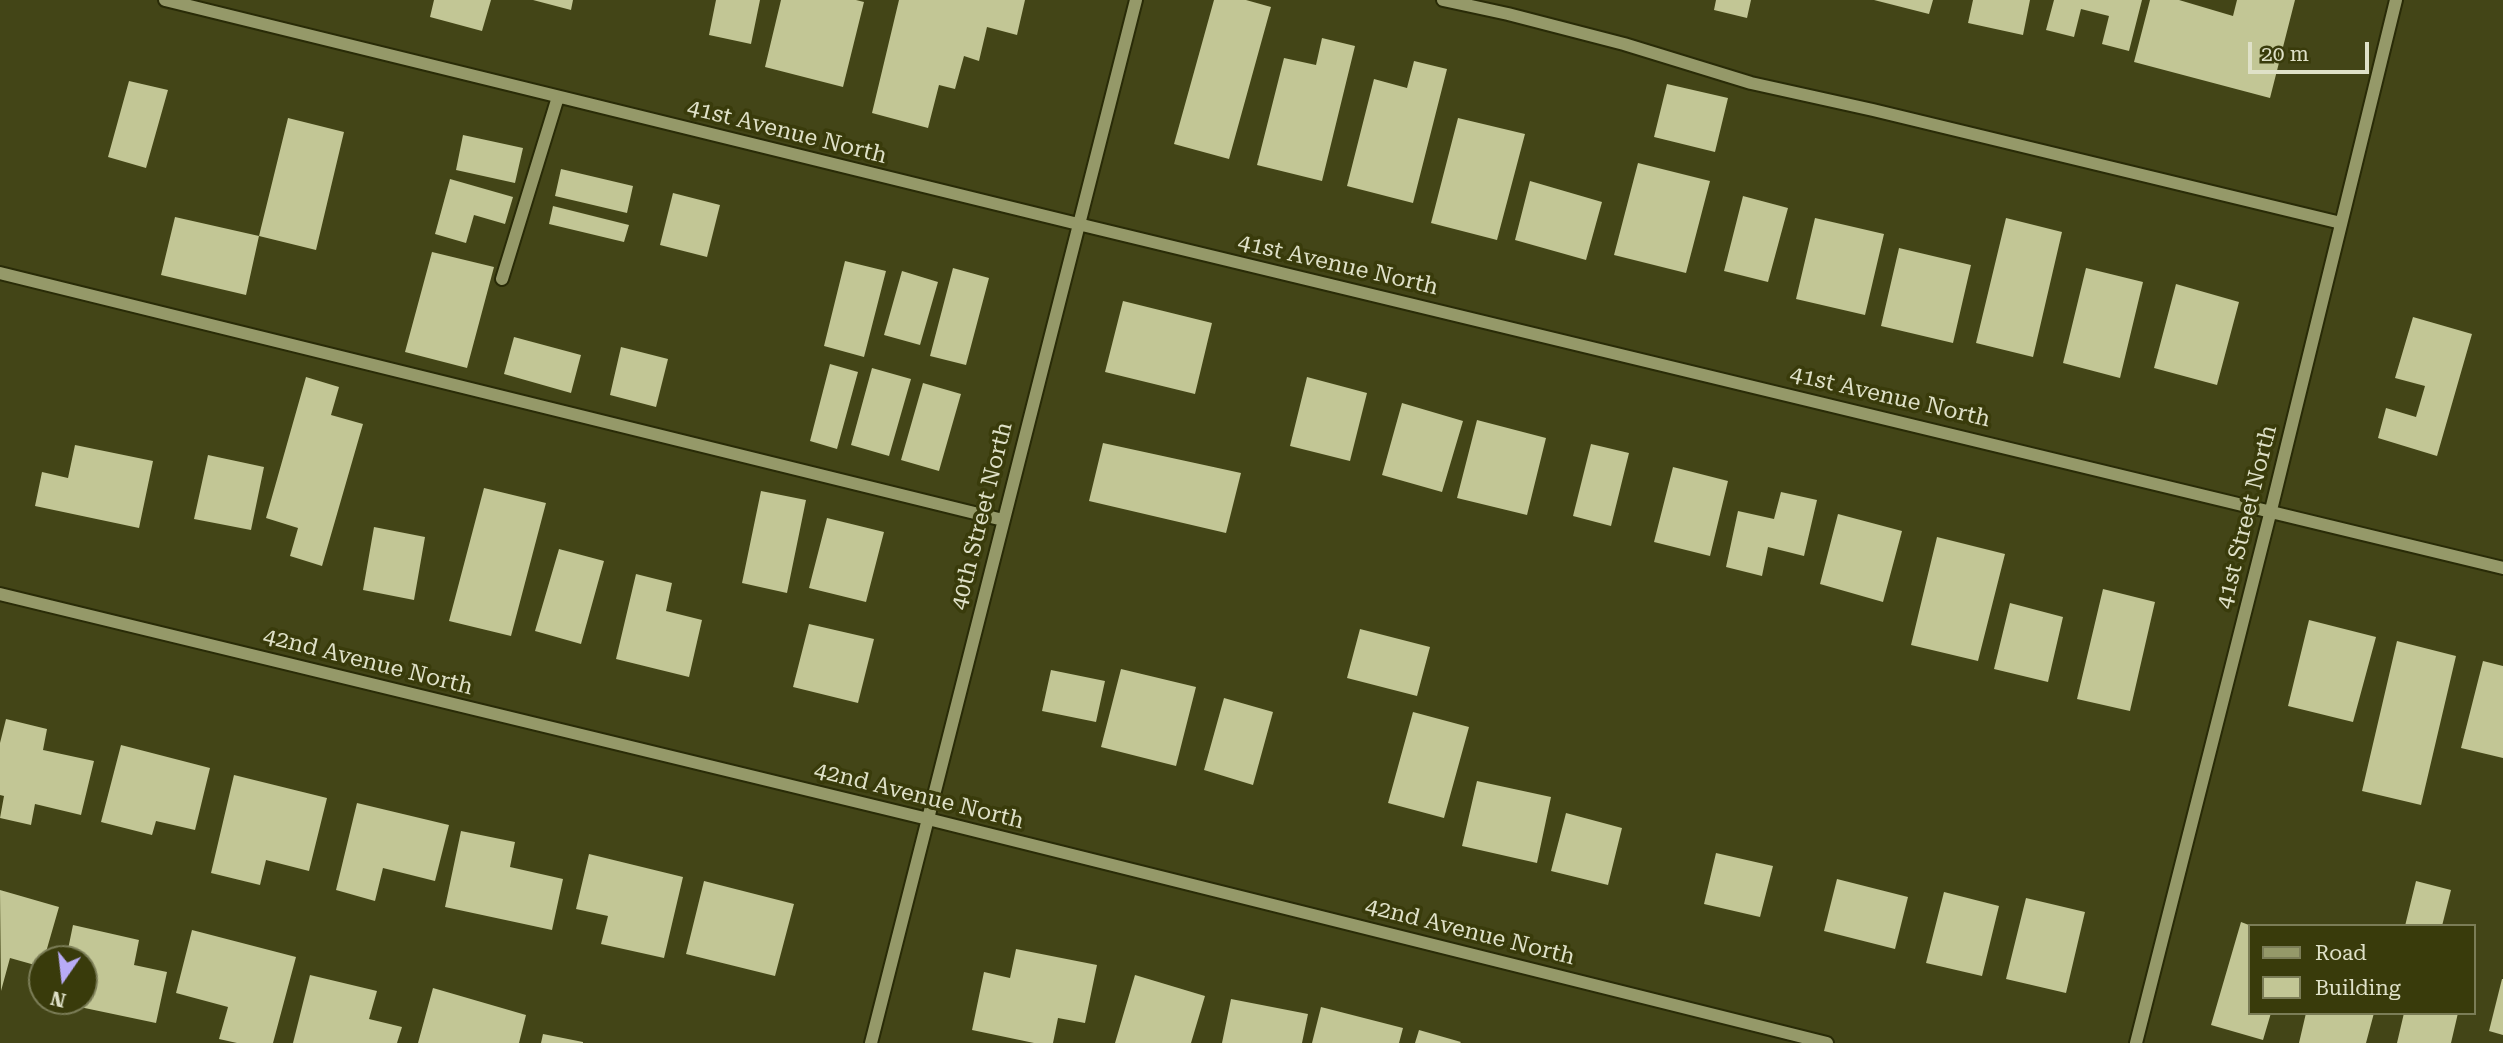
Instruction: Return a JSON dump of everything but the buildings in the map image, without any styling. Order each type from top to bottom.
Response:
[{"type":"street","name":"41st Avenue North","points":[[165,0],[1077,224],[2503,568]]},
{"type":"street","name":"40th Street North","points":[[871,1043],[1136,0]]},
{"type":"street","points":[[1443,0],[1624,44],[1751,83],[2341,223]]},
{"type":"street","name":"41st Street North","points":[[2136,1043],[2396,0]]},
{"type":"street","points":[[502,279],[558,97]]},
{"type":"street","points":[[0,273],[1003,520]]},
{"type":"street","name":"42nd Avenue North","points":[[0,594],[928,819],[1827,1043]]}]
